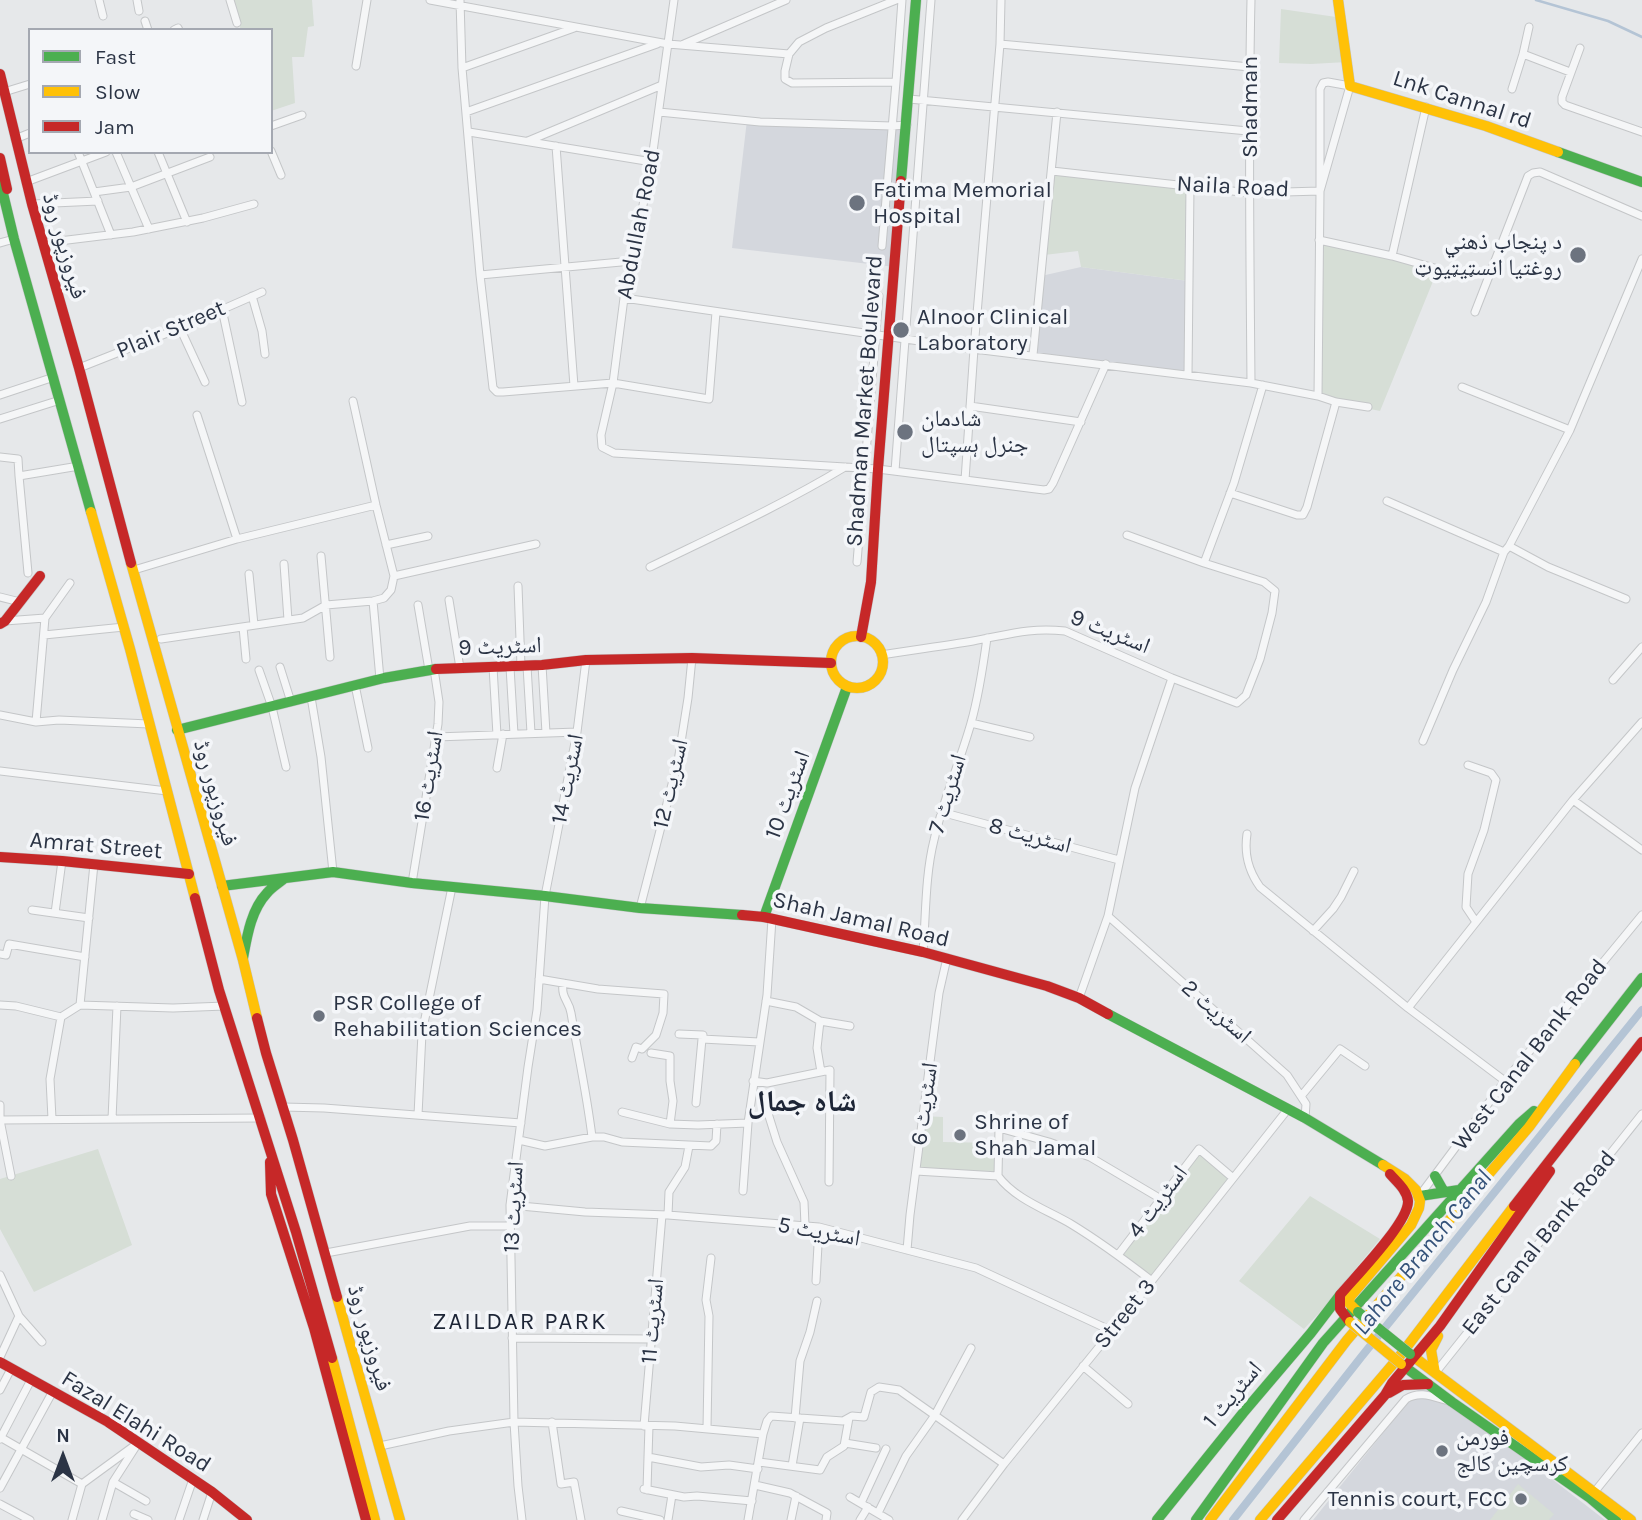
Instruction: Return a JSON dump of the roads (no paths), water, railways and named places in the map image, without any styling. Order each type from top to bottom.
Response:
[{"type":"main road","name":"Shadman Market Boulevard","points":[[861,637],[871,582],[916,0]]},
{"type":"main road","points":[[1338,0],[1350,86]]},
{"type":"main road","name":"فیروزپور روڈ","points":[[0,74],[2,92],[26,183],[150,634],[243,960],[266,1053],[326,1253],[400,1520]]},
{"type":"main road","name":"Lnk Cannal rd","points":[[1350,86],[1486,126],[1642,182]]},
{"type":"main road","points":[[0,107],[2,92]]},
{"type":"main road","points":[[0,115],[2,114],[7,122],[23,183],[32,204]]},
{"type":"main road","points":[[0,158],[7,186],[5,202]]},
{"type":"main road","name":"فیروزپور روڈ","points":[[0,181],[124,627],[225,1006],[296,1233],[375,1520]]},
{"type":"main road","points":[[2,622],[40,576]]},
{"type":"main road","points":[[861,637],[873,643],[881,655],[881,671],[871,684],[848,687],[835,677],[831,663],[832,654],[843,640],[861,637]]},
{"type":"main road","name":"اسٹریٹ 9","points":[[177,730],[380,679],[432,669],[542,666],[586,660],[692,658],[831,663]]},
{"type":"main road","name":"اسٹریٹ 10","points":[[768,918],[848,687]]},
{"type":"main road","name":"Amrat Street","points":[[0,857],[189,874]]},
{"type":"main road","name":"Shah Jamal Road","points":[[222,886],[333,872],[640,908],[768,918],[947,958],[1047,986],[1079,998],[1305,1118],[1406,1179],[1420,1196]]},
{"type":"main road","points":[[243,960],[257,909],[268,893],[286,878]]},
{"type":"main road","points":[[1210,1520],[1347,1340],[1529,1127],[1642,978]]},
{"type":"main road","points":[[1261,1520],[1399,1357],[1642,1042]]},
{"type":"main road","points":[[1196,1520],[1328,1336],[1356,1311],[1519,1124],[1551,1096]]},
{"type":"main road","points":[[1277,1520],[1385,1395],[1403,1366],[1440,1326],[1544,1181],[1580,1121]]},
{"type":"main road","name":"فیروزپور روڈ","points":[[270,1149],[271,1194],[314,1328],[366,1520]]},
{"type":"main road","name":"اسٹریٹ 1","points":[[1157,1520],[1399,1225],[1408,1202],[1405,1191],[1382,1166]]},
{"type":"main road","points":[[1436,1176],[1444,1192]]},
{"type":"main road","points":[[1459,1190],[1420,1196],[1419,1209],[1410,1225],[1350,1297],[1349,1303],[1412,1356],[1592,1495],[1616,1520]]},
{"type":"main road","points":[[1340,1296],[1339,1305],[1347,1320],[1403,1366],[1452,1402],[1631,1520]]},
{"type":"main road","points":[[1324,1315],[1347,1320]]},
{"type":"main road","points":[[1435,1373],[1430,1350],[1439,1335],[1440,1326]]},
{"type":"main road","name":"Fazal Elahi Road","points":[[0,1360],[11,1369],[108,1422],[212,1492],[247,1520]]},
{"type":"main road","points":[[1385,1395],[1403,1385],[1428,1384]]},
{"type":"street","points":[[99,0],[103,16]]},
{"type":"street","points":[[136,0],[139,11]]},
{"type":"street","points":[[230,0],[237,23]]},
{"type":"street","points":[[356,66],[367,0]]},
{"type":"street","points":[[430,0],[460,3],[664,44],[789,54]]},
{"type":"street","name":"Abdullah Road","points":[[674,0],[664,44],[662,85],[652,162],[624,298],[613,383],[601,435],[602,447],[614,453],[845,467]]},
{"type":"street","points":[[682,46],[786,0]]},
{"type":"street","points":[[896,0],[799,42],[789,54],[785,71],[785,79],[792,83],[896,82]]},
{"type":"street","points":[[883,246],[902,0]]},
{"type":"street","points":[[895,471],[931,0]]},
{"type":"street","points":[[965,480],[1000,44],[1001,0]]},
{"type":"street","name":"Shadman","points":[[1249,1],[1251,383]]},
{"type":"street","points":[[460,3],[462,68],[493,388],[497,392],[503,392],[613,383],[709,399],[716,312]]},
{"type":"street","points":[[145,20],[147,28]]},
{"type":"street","points":[[462,68],[574,27]]},
{"type":"street","points":[[1512,89],[1529,27]]},
{"type":"street","points":[[466,112],[664,44]]},
{"type":"street","points":[[1000,44],[1250,67]]},
{"type":"street","points":[[1580,48],[1562,102],[1642,132]]},
{"type":"street","points":[[1523,54],[1570,72]]},
{"type":"street","name":"Naila Road","points":[[1052,171],[1250,193],[1320,191],[1320,89],[1328,82],[1350,86]]},
{"type":"street","points":[[2,92],[28,85]]},
{"type":"street","points":[[528,142],[662,85]]},
{"type":"street","points":[[1318,396],[1320,191],[1350,86]]},
{"type":"street","points":[[909,99],[1248,131]]},
{"type":"street","points":[[1392,256],[1426,107]]},
{"type":"street","points":[[659,112],[761,122],[907,125]]},
{"type":"street","points":[[1033,355],[1057,112]]},
{"type":"street","points":[[273,125],[302,115]]},
{"type":"street","points":[[469,132],[652,162]]},
{"type":"street","points":[[15,139],[28,134]]},
{"type":"street","points":[[556,146],[574,386]]},
{"type":"street","points":[[79,154],[111,235]]},
{"type":"street","points":[[26,183],[101,154]]},
{"type":"street","points":[[117,154],[149,229]]},
{"type":"street","points":[[161,154],[166,173],[187,222]]},
{"type":"street","points":[[272,154],[281,175]]},
{"type":"street","points":[[94,192],[131,187],[209,157]]},
{"type":"street","points":[[1475,312],[1528,176],[1533,173],[1540,172],[1642,216]]},
{"type":"street","points":[[1188,375],[1190,186]]},
{"type":"street","points":[[32,204],[97,201]]},
{"type":"street","points":[[43,243],[187,222],[254,204]]},
{"type":"street","points":[[0,243],[15,239]]},
{"type":"street","points":[[1320,240],[1438,269]]},
{"type":"street","points":[[1423,741],[1507,549],[1570,430],[1642,259]]},
{"type":"street","points":[[480,275],[632,261]]},
{"type":"street","name":"Plair Street","points":[[79,368],[262,292]]},
{"type":"street","points":[[251,296],[262,331],[265,354]]},
{"type":"street","points":[[857,562],[879,296]]},
{"type":"street","points":[[624,298],[974,349],[1251,383],[1368,407]]},
{"type":"street","points":[[222,309],[242,402]]},
{"type":"street","points":[[180,328],[205,382]]},
{"type":"street","points":[[650,567],[798,495],[845,467],[1049,489],[1106,364]]},
{"type":"street","points":[[0,395],[54,377]]},
{"type":"street","points":[[1127,535],[1204,563],[1230,493],[1263,385]]},
{"type":"street","points":[[1462,387],[1570,430]]},
{"type":"street","points":[[0,419],[60,400]]},
{"type":"street","points":[[161,639],[303,618],[326,605],[384,598],[391,590],[394,576],[354,401]]},
{"type":"street","points":[[1230,493],[1297,515],[1303,514],[1307,508],[1336,402]]},
{"type":"street","points":[[970,406],[1081,422]]},
{"type":"street","points":[[197,415],[237,539]]},
{"type":"street","points":[[0,457],[18,458],[28,573]]},
{"type":"street","points":[[19,476],[79,466]]},
{"type":"street","points":[[1387,501],[1626,599]]},
{"type":"street","points":[[134,570],[237,539],[376,505]]},
{"type":"street","points":[[386,545],[428,536]]},
{"type":"street","points":[[394,576],[536,544]]},
{"type":"street","points":[[321,555],[330,657]]},
{"type":"street","name":"اسٹریٹ 9","points":[[881,655],[1023,630],[1065,631],[1237,703],[1246,695],[1260,659],[1275,592],[1264,582],[1204,563]]},
{"type":"street","points":[[284,564],[288,620]]},
{"type":"street","points":[[249,574],[254,625]]},
{"type":"street","points":[[36,722],[45,618],[70,583]]},
{"type":"street","points":[[514,734],[519,666],[518,586]]},
{"type":"street","points":[[0,597],[20,603]]},
{"type":"street","points":[[449,600],[460,668]]},
{"type":"street","points":[[373,601],[380,679]]},
{"type":"street","name":"اسٹریٹ 16","points":[[412,883],[436,737],[439,702],[418,605]]},
{"type":"street","points":[[2,622],[45,618]]},
{"type":"street","points":[[44,635],[124,627]]},
{"type":"street","points":[[243,627],[246,659]]},
{"type":"street","name":"اسٹریٹ 7","points":[[923,952],[933,842],[971,723],[987,638]]},
{"type":"street","points":[[1613,680],[1642,647]]},
{"type":"street","name":"اسٹریٹ 12","points":[[640,908],[678,761],[692,658]]},
{"type":"street","name":"اسٹریٹ 14","points":[[545,896],[577,732],[586,660]]},
{"type":"street","points":[[519,666],[531,733]]},
{"type":"street","points":[[542,666],[546,733]]},
{"type":"street","points":[[280,667],[291,702]]},
{"type":"street","points":[[493,667],[500,735],[498,768]]},
{"type":"street","points":[[259,670],[272,707],[286,767]]},
{"type":"street","points":[[1079,998],[1108,916],[1135,788],[1172,678]]},
{"type":"street","points":[[355,685],[368,748]]},
{"type":"street","points":[[311,698],[333,872]]},
{"type":"street","points":[[0,715],[36,722],[59,720],[149,724]]},
{"type":"street","points":[[1408,1008],[1573,800],[1642,722]]},
{"type":"street","points":[[971,723],[1030,737]]},
{"type":"street","points":[[436,737],[577,732]]},
{"type":"street","points":[[1468,765],[1491,773],[1496,780],[1484,830],[1468,874],[1466,907],[1476,922]]},
{"type":"street","points":[[0,771],[167,791]]},
{"type":"street","points":[[1573,800],[1642,850]]},
{"type":"street","name":"اسٹریٹ 8","points":[[942,812],[1119,860]]},
{"type":"street","points":[[1247,834],[1245,853],[1252,876],[1260,887],[1408,1008],[1505,1081]]},
{"type":"street","points":[[55,913],[62,861]]},
{"type":"street","points":[[80,1005],[94,864]]},
{"type":"street","points":[[1313,931],[1334,909],[1354,871]]},
{"type":"street","points":[[418,1115],[422,1033],[453,887]]},
{"type":"street","name":"اسٹریٹ 13","points":[[522,1520],[514,1422],[510,1205],[537,1010],[545,896]]},
{"type":"street","points":[[32,910],[89,918]]},
{"type":"street","name":"West Canal Bank Road","points":[[1420,1196],[1505,1081],[1642,915]]},
{"type":"street","name":"اسٹریٹ 2","points":[[1108,916],[1287,1075],[1302,1095]]},
{"type":"street","points":[[743,1191],[753,1081],[766,1001],[768,918]]},
{"type":"street","points":[[0,954],[6,955],[9,944],[85,957]]},
{"type":"street","name":"اسٹریٹ 6","points":[[907,1250],[939,993],[947,958]]},
{"type":"street","points":[[539,979],[598,989],[664,994],[663,1013],[656,1035],[642,1049],[636,1047],[632,1058]]},
{"type":"street","points":[[564,983],[562,993],[570,1008],[592,1137]]},
{"type":"street","points":[[766,1001],[796,1007],[820,1021],[850,1026]]},
{"type":"street","points":[[0,1005],[16,1006],[61,1017],[80,1005],[173,1008],[225,1006]]},
{"type":"street","points":[[112,1119],[117,1006]]},
{"type":"street","points":[[52,1119],[50,1079],[61,1017]]},
{"type":"street","points":[[820,1021],[817,1048],[821,1072]]},
{"type":"street","points":[[679,1034],[703,1035],[696,1103]]},
{"type":"street","points":[[702,1039],[759,1042]]},
{"type":"street","points":[[1305,1118],[1306,1104],[1302,1095],[1340,1049],[1365,1066]]},
{"type":"street","points":[[651,1053],[670,1056],[673,1101],[670,1124]]},
{"type":"street","points":[[753,1081],[768,1083],[830,1070],[829,1182]]},
{"type":"street","points":[[0,1105],[0,1120],[11,1175]]},
{"type":"street","points":[[283,1107],[521,1123]]},
{"type":"street","name":"Street 3","points":[[962,1520],[1288,1109]]},
{"type":"street","points":[[767,1110],[777,1142],[804,1202],[805,1226]]},
{"type":"street","points":[[622,1112],[670,1124],[748,1123]]},
{"type":"street","name":"East Canal Bank Road","points":[[1435,1373],[1642,1114]]},
{"type":"street","points":[[0,1120],[261,1118]]},
{"type":"street","points":[[519,1140],[545,1146],[604,1137],[622,1142],[711,1146],[716,1142],[717,1124]]},
{"type":"street","points":[[1152,1281],[1072,1225],[1007,1187],[998,1176],[999,1128],[1090,1157],[1161,1199]]},
{"type":"street","name":"اسٹریٹ 11","points":[[672,1495],[645,1490],[647,1426],[652,1339],[665,1215],[669,1192],[685,1167],[689,1146]]},
{"type":"street","name":"اسٹریٹ 4","points":[[1118,1255],[1199,1149],[1233,1178]]},
{"type":"street","points":[[916,1171],[998,1176]]},
{"type":"street","name":"اسٹریٹ 5","points":[[510,1205],[819,1227],[976,1268],[1112,1331]]},
{"type":"street","points":[[326,1253],[470,1226],[510,1226]]},
{"type":"street","points":[[816,1281],[819,1227]]},
{"type":"street","points":[[706,1428],[709,1316],[706,1300],[711,1258]]},
{"type":"street","points":[[0,1275],[19,1316],[42,1342]]},
{"type":"street","points":[[792,1466],[800,1361],[817,1301]]},
{"type":"street","points":[[0,1360],[19,1316]]},
{"type":"street","points":[[512,1338],[652,1339]]},
{"type":"street","points":[[878,1513],[906,1456],[935,1415],[971,1348]]},
{"type":"street","points":[[1083,1366],[1128,1404]]},
{"type":"street","points":[[0,1390],[11,1369]]},
{"type":"street","points":[[31,1380],[0,1438],[82,1483]]},
{"type":"street","points":[[748,1520],[763,1434],[766,1422],[771,1416],[843,1421],[852,1416],[864,1417],[870,1392],[879,1387],[899,1390],[1004,1464]]},
{"type":"street","points":[[0,1488],[53,1391]]},
{"type":"street","points":[[1304,1520],[1406,1399],[1423,1394],[1452,1402]]},
{"type":"street","points":[[648,1457],[701,1467],[758,1465],[820,1470],[827,1457],[844,1446],[849,1418]]},
{"type":"street","points":[[380,1446],[449,1431],[514,1422],[706,1428],[763,1434]]},
{"type":"street","points":[[552,1422],[561,1484],[574,1482],[581,1520]]},
{"type":"street","points":[[1592,1495],[1642,1433]]},
{"type":"street","points":[[102,1520],[113,1482],[138,1443]]},
{"type":"street","points":[[72,1520],[82,1483],[138,1443]]},
{"type":"street","points":[[845,1443],[876,1448]]},
{"type":"street","points":[[860,1520],[886,1449]]},
{"type":"street","points":[[179,1520],[193,1479]]},
{"type":"street","points":[[113,1482],[146,1501]]},
{"type":"street","points":[[755,1485],[790,1493],[827,1513],[826,1520]]},
{"type":"street","points":[[203,1520],[212,1492]]},
{"type":"street","points":[[668,1520],[672,1495],[752,1502]]},
{"type":"street","points":[[791,1520],[796,1496]]},
{"type":"street","points":[[850,1497],[889,1520]]},
{"type":"street","points":[[0,1504],[30,1520]]},
{"type":"street","points":[[621,1511],[660,1520]]},
{"type":"street","points":[[134,1514],[148,1520]]},
{"type":"waterway","points":[[1536,0],[1608,21],[1642,37]]},
{"type":"waterway","name":"Lahore Branch Canal","points":[[1233,1520],[1642,1010]]},
{"type":"place","name":"Fatima Memorial Hospital","points":[[857,203]]},
{"type":"place","name":"د پنجاب ذهني روغتیا انسټیټیوټ","points":[[1578,255]]},
{"type":"place","name":"Alnoor Clinical Laboratory","points":[[901,330]]},
{"type":"place","name":"شادمان جنرل ہسپتال","points":[[905,432]]},
{"type":"place","name":"PSR College of Rehabilitation Sciences","points":[[319,1016]]},
{"type":"place","name":"Shrine of Shah Jamal","points":[[960,1135]]},
{"type":"place","name":"فورمن کرسچین کالج","points":[[1442,1451]]},
{"type":"place","name":"Tennis court, FCC","points":[[1521,1499]]},
{"type":"district","name":"شاہ جمال","points":[[802,1102]]},
{"type":"district","name":"ZAILDAR PARK","points":[[520,1322]]}]
